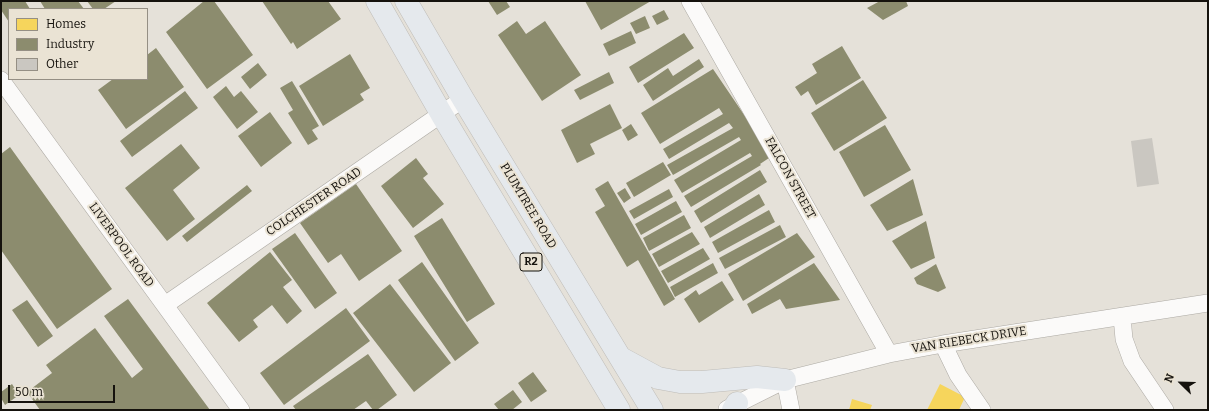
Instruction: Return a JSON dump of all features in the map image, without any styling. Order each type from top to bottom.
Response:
[{"type":"highway","name":"R2","points":[[377,1],[442,115],[620,410]]},
{"type":"highway","name":"PLUMTREE ROAD","points":[[406,1],[463,100],[652,410]]},
{"type":"highway","points":[[621,358],[658,378],[680,382],[702,382],[757,377],[785,380]]},
{"type":"street","name":"FALCON STREET","points":[[690,1],[889,354]]},
{"type":"street","name":"LIVERPOOL ROAD","points":[[1,80],[241,410]]},
{"type":"street","name":"COLCHESTER ROAD","points":[[165,305],[463,100]]},
{"type":"street","name":"VAN RIEBECK DRIVE","points":[[732,408],[785,380],[889,354],[943,344],[1208,303]]},
{"type":"street","points":[[1122,317],[1124,339],[1132,361],[1165,410]]},
{"type":"street","points":[[943,344],[958,375],[982,410]]},
{"type":"street","points":[[785,380],[788,403],[791,410]]},
{"type":"building: Homes","points":[[940,384],[965,397],[959,410],[927,410]]},
{"type":"building: Homes","points":[[852,399],[872,405],[870,410],[849,410]]},
{"type":"building: Industry","points":[[1,1],[25,1],[29,8],[8,8],[8,20],[1,10]]},
{"type":"building: Industry","points":[[40,1],[78,1],[83,8],[44,8]]},
{"type":"building: Industry","points":[[87,1],[116,1],[106,8],[92,8]]},
{"type":"building: Industry","points":[[204,1],[214,1],[253,55],[207,89],[166,32]]},
{"type":"building: Industry","points":[[262,1],[328,1],[341,19],[297,49],[293,42],[291,44]]},
{"type":"building: Industry","points":[[488,1],[506,1],[510,7],[497,15]]},
{"type":"building: Industry","points":[[585,1],[651,1],[601,30]]},
{"type":"building: Industry","points":[[880,1],[906,1],[908,6],[883,20],[867,8]]},
{"type":"building: Industry","points":[[664,10],[669,19],[657,25],[652,16]]},
{"type":"building: Industry","points":[[645,16],[650,28],[636,34],[630,23]]},
{"type":"building: Industry","points":[[517,21],[526,34],[545,21],[581,75],[542,101],[498,35]]},
{"type":"building: Industry","points":[[631,31],[636,43],[609,56],[603,44]]},
{"type":"building: Industry","points":[[684,33],[694,48],[638,83],[629,67]]},
{"type":"building: Industry","points":[[842,46],[861,78],[816,105],[808,91],[801,96],[795,87],[817,73],[812,64]]},
{"type":"building: Industry","points":[[156,48],[184,87],[126,129],[98,90],[112,80],[148,80],[148,54]]},
{"type":"building: Industry","points":[[350,54],[370,88],[360,94],[364,100],[323,126],[299,86]]},
{"type":"building: Industry","points":[[699,59],[704,67],[653,101],[643,85],[668,68],[673,76]]},
{"type":"building: Industry","points":[[258,63],[267,75],[250,89],[241,77]]},
{"type":"building: Industry","points":[[713,69],[772,156],[760,164],[761,165],[691,207],[684,196],[752,156],[750,153],[682,193],[674,180],[741,140],[739,137],[673,175],[667,165],[733,128],[729,123],[669,159],[663,149],[723,114],[719,108],[660,144],[641,113]]},
{"type":"building: Industry","points":[[609,72],[614,83],[580,100],[574,90]]},
{"type":"building: Industry","points":[[863,80],[887,118],[834,151],[811,113]]},
{"type":"building: Industry","points":[[292,81],[319,126],[312,130],[318,139],[308,145],[288,113],[293,110],[280,88]]},
{"type":"building: Industry","points":[[226,86],[234,97],[241,91],[258,112],[237,129],[213,97]]},
{"type":"building: Industry","points":[[185,91],[198,108],[132,157],[120,141]]},
{"type":"building: Industry","points":[[610,104],[622,128],[590,144],[595,154],[577,163],[561,130]]},
{"type":"building: Industry","points":[[270,112],[292,143],[261,167],[238,136]]},
{"type":"building: Industry","points":[[631,124],[638,135],[628,141],[622,130]]},
{"type":"building: Industry","points":[[885,125],[911,170],[864,197],[839,152]]},
{"type":"building: Industry","points":[[181,144],[200,168],[173,190],[195,219],[167,241],[125,188]]},
{"type":"building: Industry","points":[[10,147],[112,289],[57,329],[1,250],[1,154]]},
{"type":"building: Industry","points":[[416,158],[428,174],[423,178],[444,204],[413,228],[381,186]]},
{"type":"building: Industry","points":[[663,162],[671,175],[634,197],[626,183]]},
{"type":"building: Industry","points":[[760,170],[767,182],[701,223],[694,211]]},
{"type":"building: Industry","points":[[913,179],[923,215],[887,231],[870,205]]},
{"type":"building: Industry","points":[[608,181],[675,299],[664,306],[638,260],[627,267],[595,212],[605,206],[595,189]]},
{"type":"building: Industry","points":[[356,184],[402,251],[359,281],[341,254],[328,263],[300,223]]},
{"type":"building: Industry","points":[[247,185],[252,191],[187,242],[182,236]]},
{"type":"building: Industry","points":[[625,188],[631,198],[624,203],[617,193]]},
{"type":"building: Industry","points":[[669,189],[673,197],[634,219],[629,211]]},
{"type":"building: Industry","points":[[759,194],[765,205],[710,238],[704,227]]},
{"type":"building: Industry","points":[[676,201],[682,212],[641,235],[635,224]]},
{"type":"building: Industry","points":[[769,210],[775,222],[718,253],[712,242]]},
{"type":"building: Industry","points":[[684,215],[691,228],[649,251],[643,238]]},
{"type":"building: Industry","points":[[442,218],[495,304],[467,322],[414,236]]},
{"type":"building: Industry","points":[[926,221],[935,258],[911,269],[892,241]]},
{"type":"building: Industry","points":[[780,225],[786,237],[725,269],[719,258]]},
{"type":"building: Industry","points":[[692,232],[700,244],[659,267],[652,254]]},
{"type":"building: Industry","points":[[295,233],[337,293],[315,309],[272,249]]},
{"type":"building: Industry","points":[[797,233],[815,257],[743,301],[728,274]]},
{"type":"building: Industry","points":[[703,248],[710,259],[668,283],[661,271]]},
{"type":"building: Industry","points":[[270,252],[292,280],[283,287],[302,311],[287,324],[272,305],[253,320],[258,327],[239,342],[207,303]]},
{"type":"building: Industry","points":[[422,262],[479,343],[455,361],[398,280]]},
{"type":"building: Industry","points":[[713,263],[718,273],[675,297],[670,287]]},
{"type":"building: Industry","points":[[814,263],[840,300],[786,309],[780,299],[752,314],[747,304]]},
{"type":"building: Industry","points":[[936,264],[946,288],[938,292],[917,284],[914,278]]},
{"type":"building: Industry","points":[[722,281],[734,300],[699,323],[684,299],[696,290],[699,295]]},
{"type":"building: Industry","points":[[390,284],[451,363],[414,392],[353,313]]},
{"type":"building: Industry","points":[[128,299],[210,410],[40,410],[27,392],[52,373],[46,365],[95,328],[132,378],[143,369],[104,316]]},
{"type":"building: Industry","points":[[27,300],[53,336],[38,347],[12,310]]},
{"type":"building: Industry","points":[[346,308],[370,341],[284,405],[260,373]]},
{"type":"building: Industry","points":[[368,354],[397,395],[377,410],[373,410],[366,401],[353,410],[296,410],[293,406]]},
{"type":"building: Industry","points":[[533,372],[547,391],[531,402],[518,383]]},
{"type":"building: Industry","points":[[12,384],[19,395],[5,405],[1,398],[1,392]]},
{"type":"building: Industry","points":[[513,390],[522,402],[512,410],[499,410],[494,404]]},
{"type":"building: Other","points":[[1152,138],[1159,184],[1137,187],[1131,141]]}]
